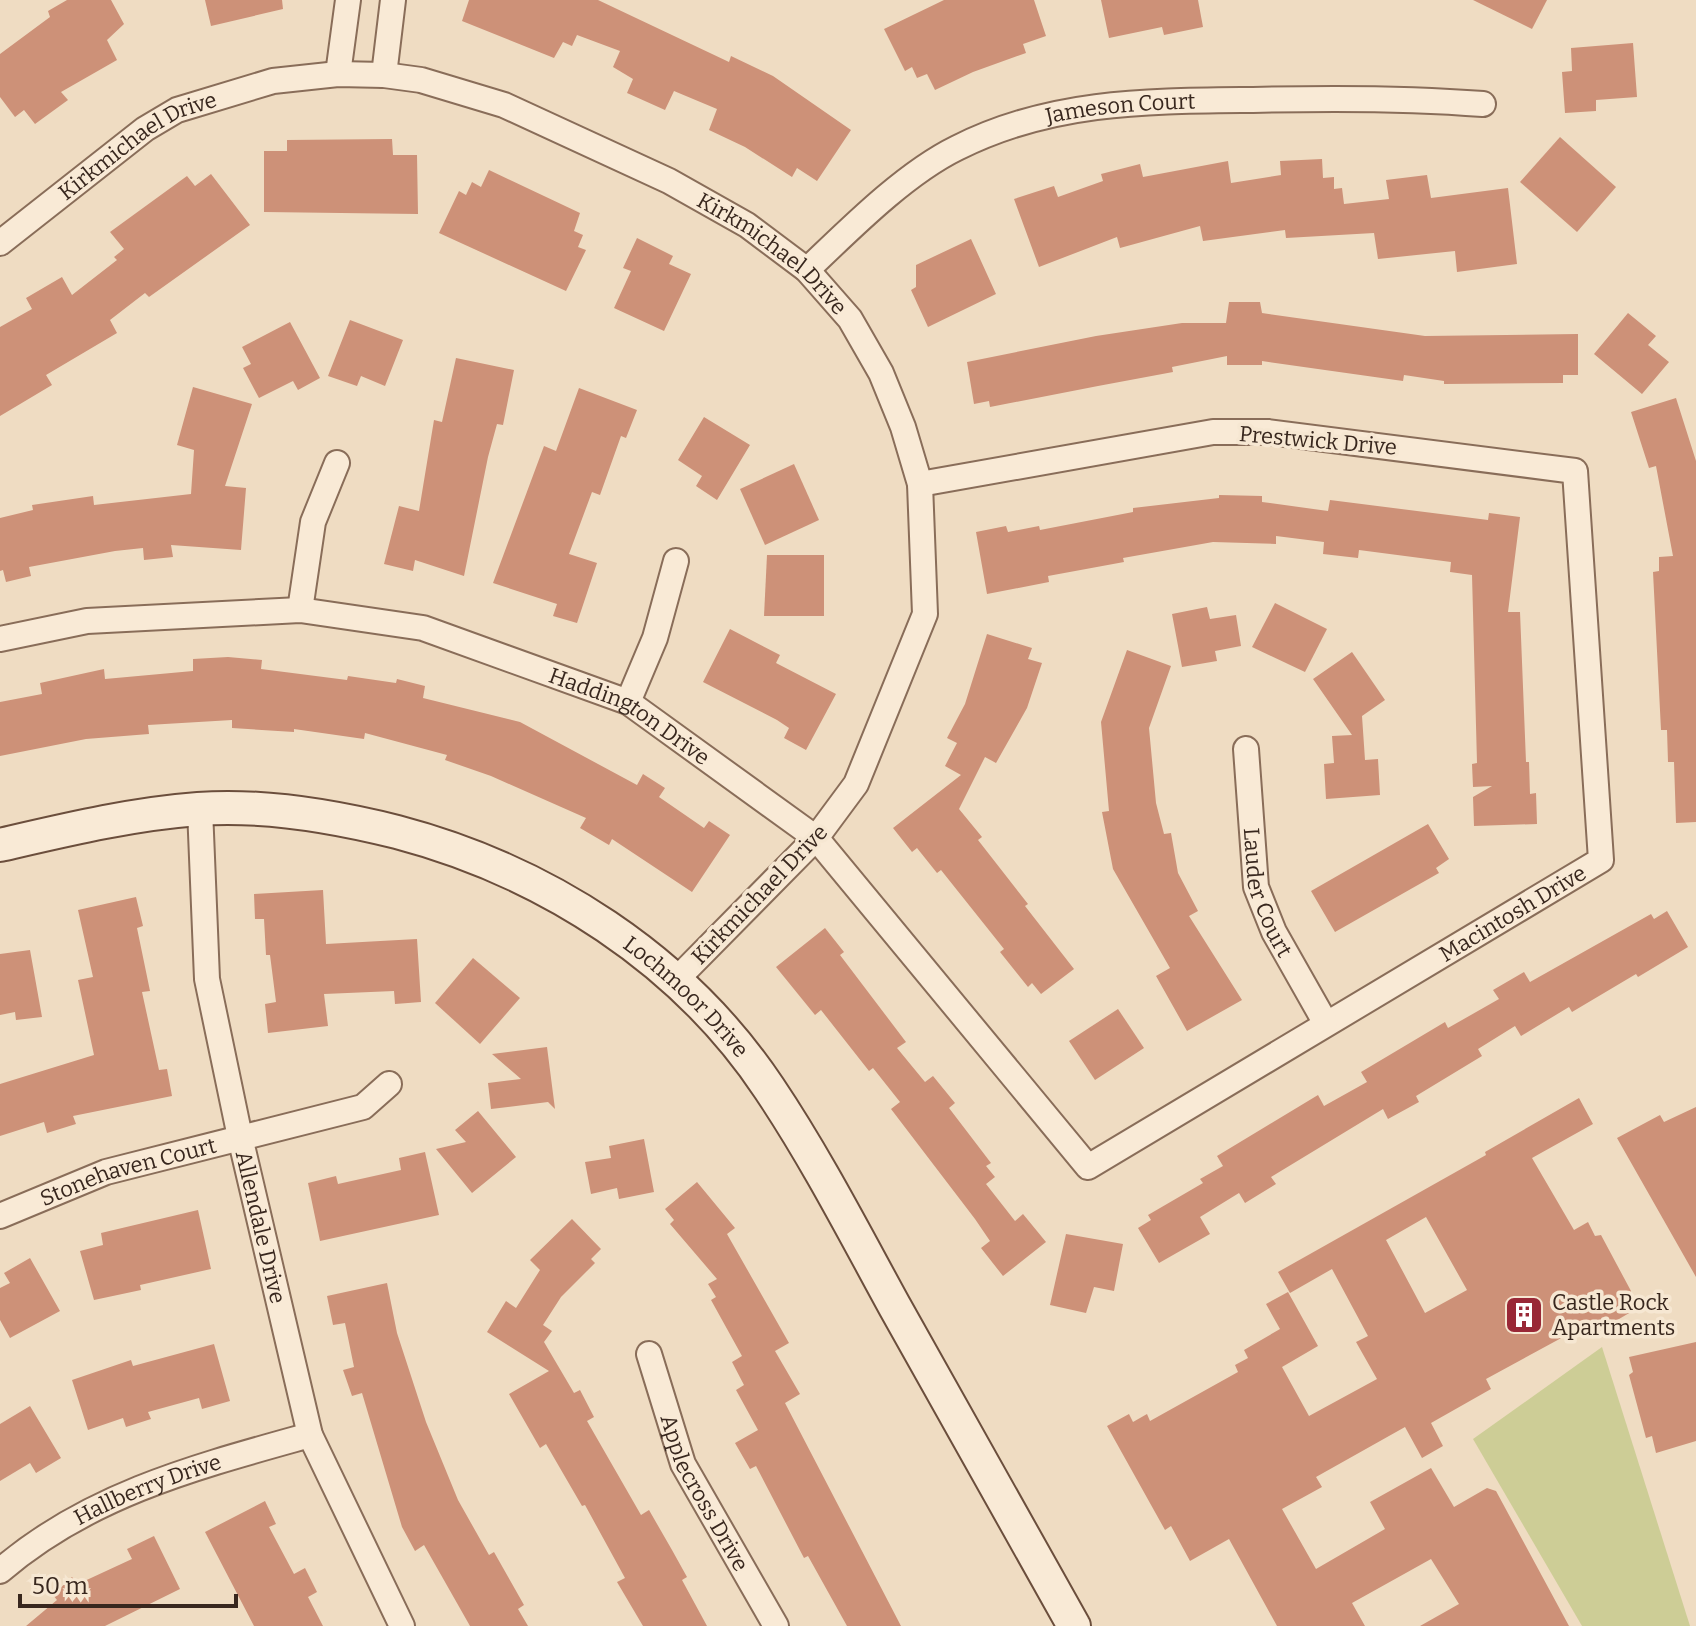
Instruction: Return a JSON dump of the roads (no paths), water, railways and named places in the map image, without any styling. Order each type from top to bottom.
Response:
[{"type":"street","points":[[338,74],[348,0]]},
{"type":"street","points":[[384,75],[393,0]]},
{"type":"street","name":"Kirkmichael Drive","points":[[0,243],[145,129],[177,110],[273,81],[338,74],[384,75],[421,80],[504,105],[628,162],[747,225],[807,270],[850,319],[881,373],[903,427],[920,484],[925,614],[856,784],[816,838],[675,981]]},
{"type":"street","name":"Jameson Court","points":[[807,270],[881,203],[955,148],[998,131],[1084,107],[1131,101],[1394,97],[1483,104]]},
{"type":"street","name":"Prestwick Drive","points":[[920,484],[1213,432],[1284,433],[1575,471]]},
{"type":"street","points":[[300,610],[313,522],[337,463]]},
{"type":"street","name":"Macintosh Drive","points":[[1088,1167],[1325,1022],[1601,860],[1575,471]]},
{"type":"street","points":[[628,702],[655,638],[676,561]]},
{"type":"street","name":"Haddington Drive","points":[[0,639],[87,621],[300,610],[423,628],[628,702],[816,838],[1088,1167]]},
{"type":"street","name":"Lauder Court","points":[[1246,749],[1256,887],[1274,932],[1325,1022]]},
{"type":"street","name":"Lochmoor Drive","points":[[0,845],[113,820],[200,809],[258,810],[348,820],[469,853],[523,876],[580,907],[675,981],[725,1032],[768,1086],[824,1179],[1074,1626]]},
{"type":"street","name":"Allendale Drive","points":[[200,809],[207,979],[240,1137],[310,1435],[402,1626]]},
{"type":"street","name":"Stonehaven Court","points":[[0,1216],[106,1172],[363,1107],[389,1084]]},
{"type":"street","name":"Applecross Drive","points":[[649,1354],[683,1464],[776,1626]]},
{"type":"street","name":"Hallberry Drive","points":[[0,1571],[81,1516],[142,1485],[310,1435]]},
{"type":"place","name":"Castle Rock Apartments","points":[[1524,1315]]}]
